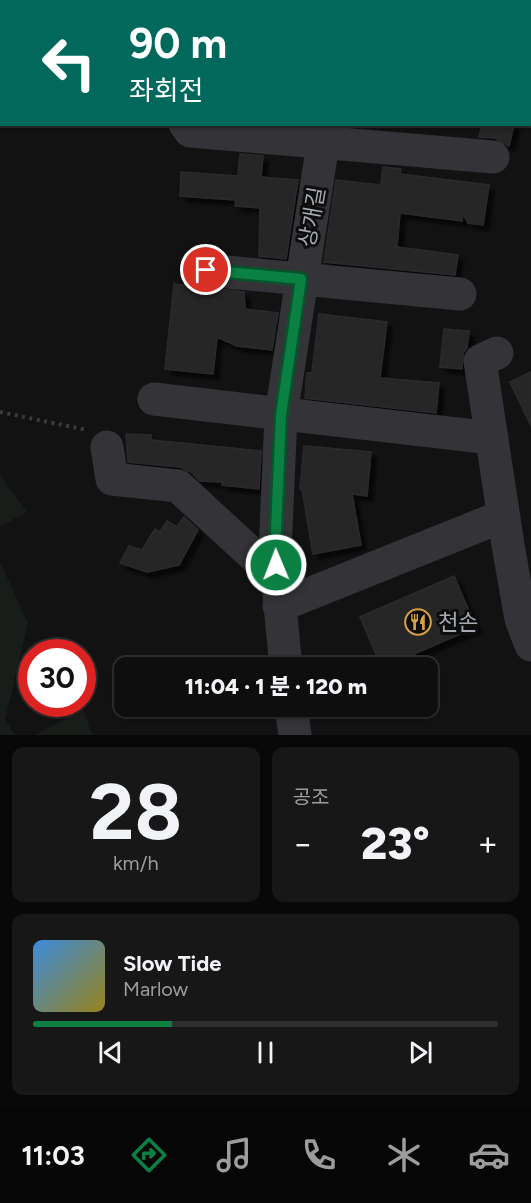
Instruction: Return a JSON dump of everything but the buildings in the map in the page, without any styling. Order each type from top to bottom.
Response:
[{"type":"street","points":[[186,126],[189,131],[326,133],[462,139],[493,157]]},
{"type":"street","name":"상개길","points":[[285,657],[275,552],[281,415],[326,133]]},
{"type":"street","points":[[206,270],[460,294]]},
{"type":"street","points":[[497,353],[480,362],[503,516],[528,626]]},
{"type":"street","points":[[154,399],[492,438]]},
{"type":"street","points":[[108,447],[112,480],[178,486],[278,592],[503,516]]},
{"type":"street","points":[[293,717],[295,735]]},
{"type":"path","points":[[0,412],[104,434],[108,447]]},
{"type":"shaded area","points":[[0,475],[27,512],[0,527]]},
{"type":"shaded area","points":[[0,562],[28,623],[24,639],[18,639],[18,665],[5,720],[15,735],[0,735]]},
{"type":"shaded area","points":[[68,717],[86,717],[92,735],[35,735]]},
{"type":"place","name":"천손","points":[[418,622]]},
{"type":"route","points":[[206,270],[301,279],[281,415],[276,565]]}]
